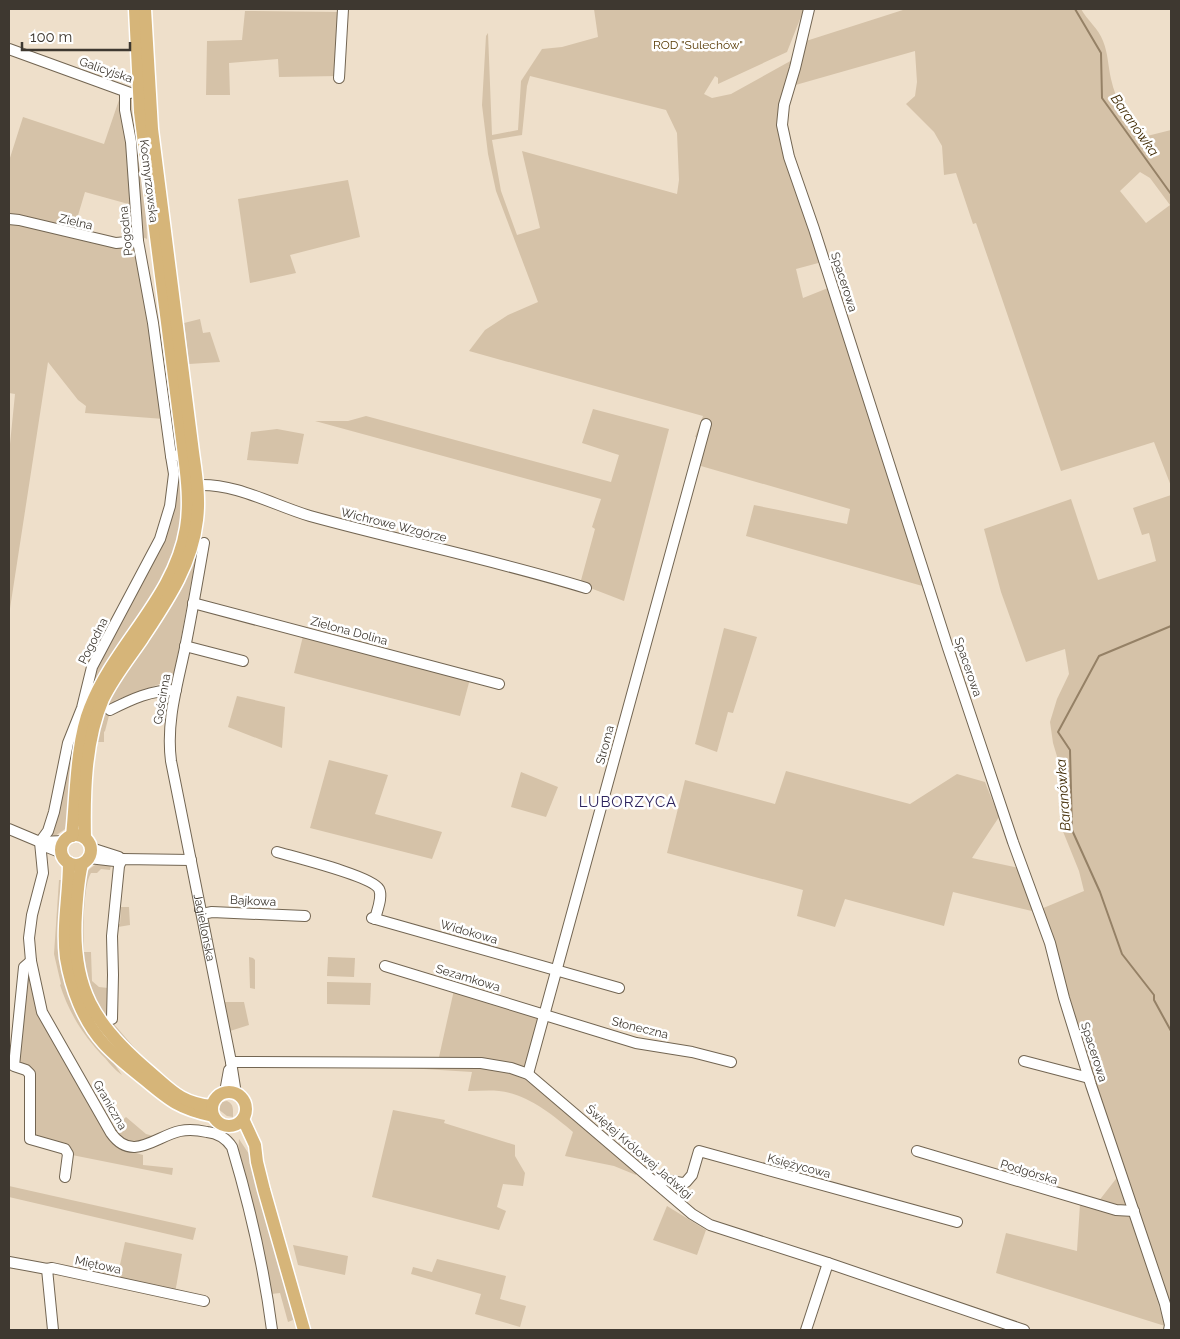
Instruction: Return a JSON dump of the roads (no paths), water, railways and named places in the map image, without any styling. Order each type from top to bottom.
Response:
[{"type":"main road","name":"Kocmyrzowska","points":[[136,9],[139,93],[175,352]]},
{"type":"main road","name":"Kocmyrzowska","points":[[146,9],[152,129],[175,352]]},
{"type":"main road","points":[[175,352],[188,487],[188,509],[184,541],[173,572],[163,590],[101,683],[88,711],[66,848],[66,956],[77,999],[103,1043],[168,1099],[188,1110],[213,1111]]},
{"type":"main road","points":[[175,352],[197,485],[197,519],[193,545],[168,600],[117,674],[104,698],[96,719],[87,777],[87,852],[76,915],[76,958],[81,981],[94,1012],[112,1038],[175,1094],[213,1111],[220,1124],[238,1122]]},
{"type":"main road","points":[[66,848],[78,835],[87,852]]},
{"type":"main road","points":[[66,848],[76,865],[87,852]]},
{"type":"main road","points":[[213,1111],[217,1097],[230,1093],[242,1099],[246,1107],[238,1122]]},
{"type":"main road","points":[[238,1122],[257,1162],[304,1330]]},
{"type":"street","points":[[339,78],[343,9]]},
{"type":"street","name":"Spacerowa","points":[[809,9],[784,105],[782,125],[790,157],[948,648],[1013,842],[1050,943],[1064,998],[1089,1078],[1165,1304],[1170,1325],[1169,1330]]},
{"type":"street","name":"Galicyjska","points":[[9,49],[124,92],[139,93]]},
{"type":"street","name":"Pogodna","points":[[40,842],[48,831],[54,812],[68,743],[82,708],[92,667],[160,539],[170,506],[174,474],[153,323],[138,241],[131,142],[125,110],[124,92]]},
{"type":"street","name":"Zielna","points":[[9,219],[116,243],[138,241]]},
{"type":"street","name":"Stroma","points":[[528,1074],[706,424]]},
{"type":"street","points":[[171,456],[184,455]]},
{"type":"street","name":"Wichrowe Wzgórze","points":[[197,485],[207,484],[236,489],[304,514],[380,535],[535,573],[586,588]]},
{"type":"street","name":"Gościnna","points":[[191,860],[170,747],[169,726],[204,543]]},
{"type":"street","name":"Zielona Dolina","points":[[193,603],[499,684]]},
{"type":"street","points":[[185,646],[243,661]]},
{"type":"street","points":[[110,710],[160,690],[176,690]]},
{"type":"street","points":[[9,829],[40,842],[66,848]]},
{"type":"street","name":"Graniczna","points":[[40,842],[43,873],[32,915],[29,938],[31,961],[42,1012],[116,1140],[126,1145],[141,1147],[178,1132],[196,1129],[212,1132],[227,1140],[232,1147],[250,1208],[264,1276],[272,1330]]},
{"type":"street","points":[[87,852],[115,861],[191,860]]},
{"type":"street","name":"Widokowa","points":[[277,852],[373,883],[379,888],[381,895],[374,919],[619,988]]},
{"type":"street","points":[[112,1019],[112,936],[119,866],[122,860]]},
{"type":"street","name":"Jagiellońska","points":[[191,860],[231,1062],[230,1093]]},
{"type":"street","name":"Bajkowa","points":[[202,914],[212,912],[304,916]]},
{"type":"street","points":[[31,961],[24,967],[11,1066],[26,1070],[30,1074],[30,1139],[65,1149],[68,1154],[65,1176]]},
{"type":"street","name":"Sezamkowa","points":[[385,966],[544,1014]]},
{"type":"street","name":"Słoneczna","points":[[544,1014],[636,1043],[692,1052],[730,1062]]},
{"type":"street","points":[[1024,1061],[1089,1078]]},
{"type":"street","name":"Świętej Królowej Jadwigi","points":[[231,1062],[481,1063],[511,1068],[528,1074],[692,1214],[710,1225],[1024,1330]]},
{"type":"street","name":"Księżycowa","points":[[654,1181],[660,1179],[686,1182],[692,1175],[699,1151],[957,1222]]},
{"type":"street","name":"Podgórska","points":[[917,1151],[1116,1210],[1134,1211]]},
{"type":"street","name":"Miętowa","points":[[9,1262],[46,1269],[52,1268],[204,1300]]},
{"type":"street","points":[[806,1330],[828,1263]]},
{"type":"street","points":[[46,1269],[53,1330]]},
{"type":"waterway","name":"Baranówka","points":[[1075,9],[1101,53],[1102,98],[1171,194]]},
{"type":"waterway","name":"Baranówka","points":[[1171,626],[1099,656],[1058,732],[1070,750],[1072,830],[1100,892],[1122,954],[1154,995],[1154,1000],[1171,1031]]},
{"type":"district","name":"LUBORZYCA","points":[[628,802]]},
{"type":"park label","name":"ROD \"Sulechów\"","points":[[698,45]]}]
